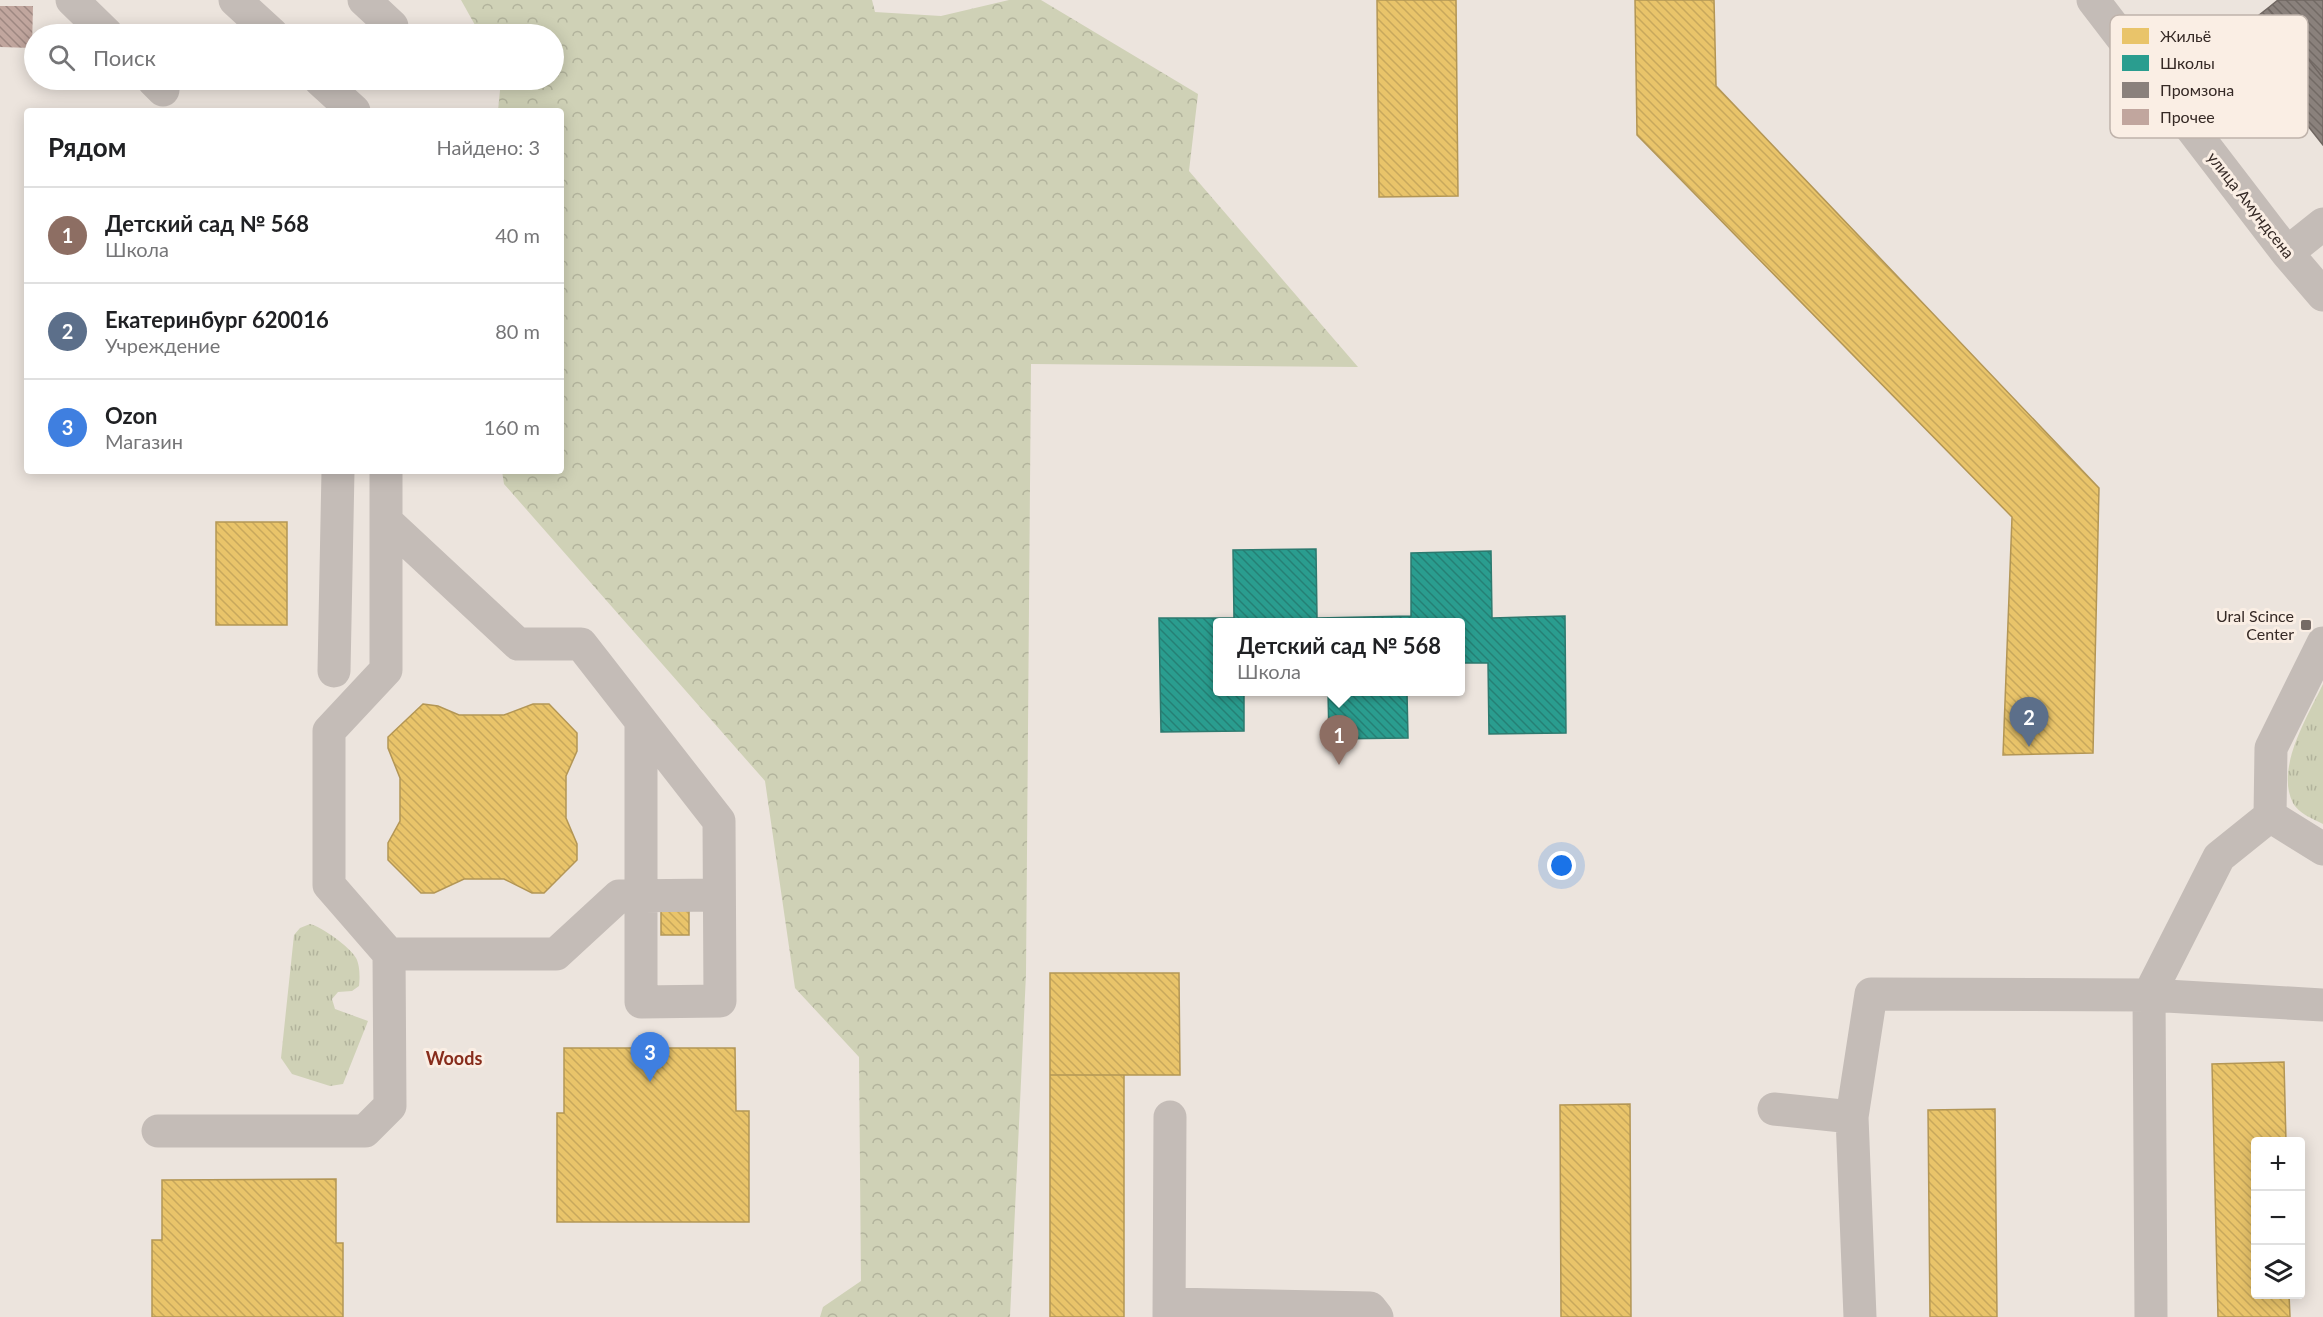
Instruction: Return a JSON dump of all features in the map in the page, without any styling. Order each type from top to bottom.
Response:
[{"type":"street","points":[[72,0],[97,24]]},
{"type":"street","points":[[235,0],[261,24]]},
{"type":"street","points":[[364,0],[391,24]]},
{"type":"street","name":"улица Амундсена","points":[[2093,0],[2110,22]]},
{"type":"street","points":[[330,90],[348,108]]},
{"type":"street","name":"улица Амундсена","points":[[2199,138],[2287,253],[2323,295]]},
{"type":"street","points":[[2287,253],[2323,224]]},
{"type":"street","points":[[334,671],[338,474]]},
{"type":"street","points":[[158,1131],[365,1131],[390,1106],[389,954],[329,885],[329,731],[386,670],[386,474]]},
{"type":"street","points":[[386,521],[518,644],[581,644],[719,821],[720,1001],[641,1002],[641,722]]},
{"type":"street","points":[[2151,1317],[2149,995],[2219,858],[2270,816],[2271,748],[2323,643]]},
{"type":"street","points":[[2270,816],[2323,849]]},
{"type":"street","points":[[389,954],[556,954],[619,896],[719,895]]},
{"type":"street","points":[[1860,1317],[1852,1117],[1871,994],[2149,995],[2323,1005]]},
{"type":"street","points":[[1774,1109],[1852,1117]]},
{"type":"street","points":[[1170,1117],[1169,1310],[1370,1308],[1377,1317]]},
{"type":"green space","points":[[461,0],[872,0],[875,12],[941,16],[1009,0],[1041,0],[1198,94],[1189,171],[1358,367],[1031,364],[1026,974],[1010,1317],[820,1317],[823,1307],[861,1281],[859,1057],[795,988],[765,781],[504,484],[502,474],[564,474],[564,108],[498,108],[500,90],[564,90],[564,24],[474,24]]},
{"type":"green space","points":[[2323,684],[2323,824],[2295,807],[2289,789],[2288,774],[2302,726]]},
{"type":"green space","points":[[310,924],[342,943],[353,954],[358,964],[359,986],[352,991],[338,992],[332,999],[335,1009],[368,1021],[343,1084],[330,1086],[292,1074],[281,1058],[294,935],[300,928]]},
{"type":"building: Жильё","points":[[1377,0],[1456,0],[1458,196],[1379,197]]},
{"type":"building: Жильё","points":[[1635,0],[1714,0],[1716,86],[2099,488],[2093,753],[2003,755],[2012,517],[1637,135]]},
{"type":"building: Жильё","points":[[216,522],[287,522],[287,625],[216,625]]},
{"type":"building: Жильё","points":[[423,704],[438,706],[459,715],[504,715],[533,704],[549,704],[577,733],[577,751],[566,776],[566,818],[577,844],[577,860],[544,893],[532,893],[504,879],[464,879],[434,893],[421,893],[388,860],[388,843],[400,821],[400,778],[388,748],[388,737]]},
{"type":"building: Жильё","points":[[661,907],[689,907],[689,935],[661,935]]},
{"type":"building: Жильё","points":[[1050,973],[1179,973],[1180,1075],[1050,1075]]},
{"type":"building: Жильё","points":[[564,1048],[735,1048],[736,1111],[749,1111],[749,1222],[557,1222],[557,1113],[564,1113]]},
{"type":"building: Жильё","points":[[2284,1062],[2286,1137],[2251,1137],[2251,1299],[2289,1299],[2290,1317],[2218,1317],[2212,1064]]},
{"type":"building: Жильё","points":[[1050,1075],[1124,1075],[1124,1317],[1050,1317]]},
{"type":"building: Жильё","points":[[1630,1104],[1631,1317],[1561,1317],[1560,1105]]},
{"type":"building: Жильё","points":[[1995,1109],[1997,1317],[1930,1317],[1928,1110]]},
{"type":"building: Жильё","points":[[336,1179],[336,1243],[343,1243],[343,1317],[152,1317],[152,1240],[162,1240],[162,1180]]},
{"type":"building: Школы","points":[[1316,549],[1317,618],[1234,618],[1233,550]]},
{"type":"building: Школы","points":[[1491,551],[1492,618],[1565,616],[1566,733],[1489,734],[1488,663],[1465,663],[1465,618],[1317,618],[1411,616],[1411,553]]},
{"type":"building: Школы","points":[[1159,618],[1213,618],[1213,696],[1244,696],[1244,731],[1161,732]]},
{"type":"building: Школы","points":[[1328,696],[1407,696],[1408,738],[1329,739]]},
{"type":"building: Промзона","points":[[2278,0],[2323,0],[2323,78],[2308,59],[2308,15],[2274,15],[2268,8]]},
{"type":"building: Промзона","points":[[2268,8],[2274,15],[2259,15]]},
{"type":"building: Промзона","points":[[2308,59],[2323,78],[2323,145],[2308,126]]},
{"type":"building: Прочее","points":[[0,6],[33,6],[33,24],[24,24],[24,48],[0,47]]},
{"type":"place","name":"Ural Scince Center","points":[[2306,625]]},
{"type":"place","name":"Екатеринбург 620016","points":[[2029,747]]},
{"type":"place","name":"Детский сад № 568","points":[[1339,765]]},
{"type":"place","name":"Ozon","points":[[650,1082]]},
{"type":"district","name":"Woods","points":[[454,1059]]}]
